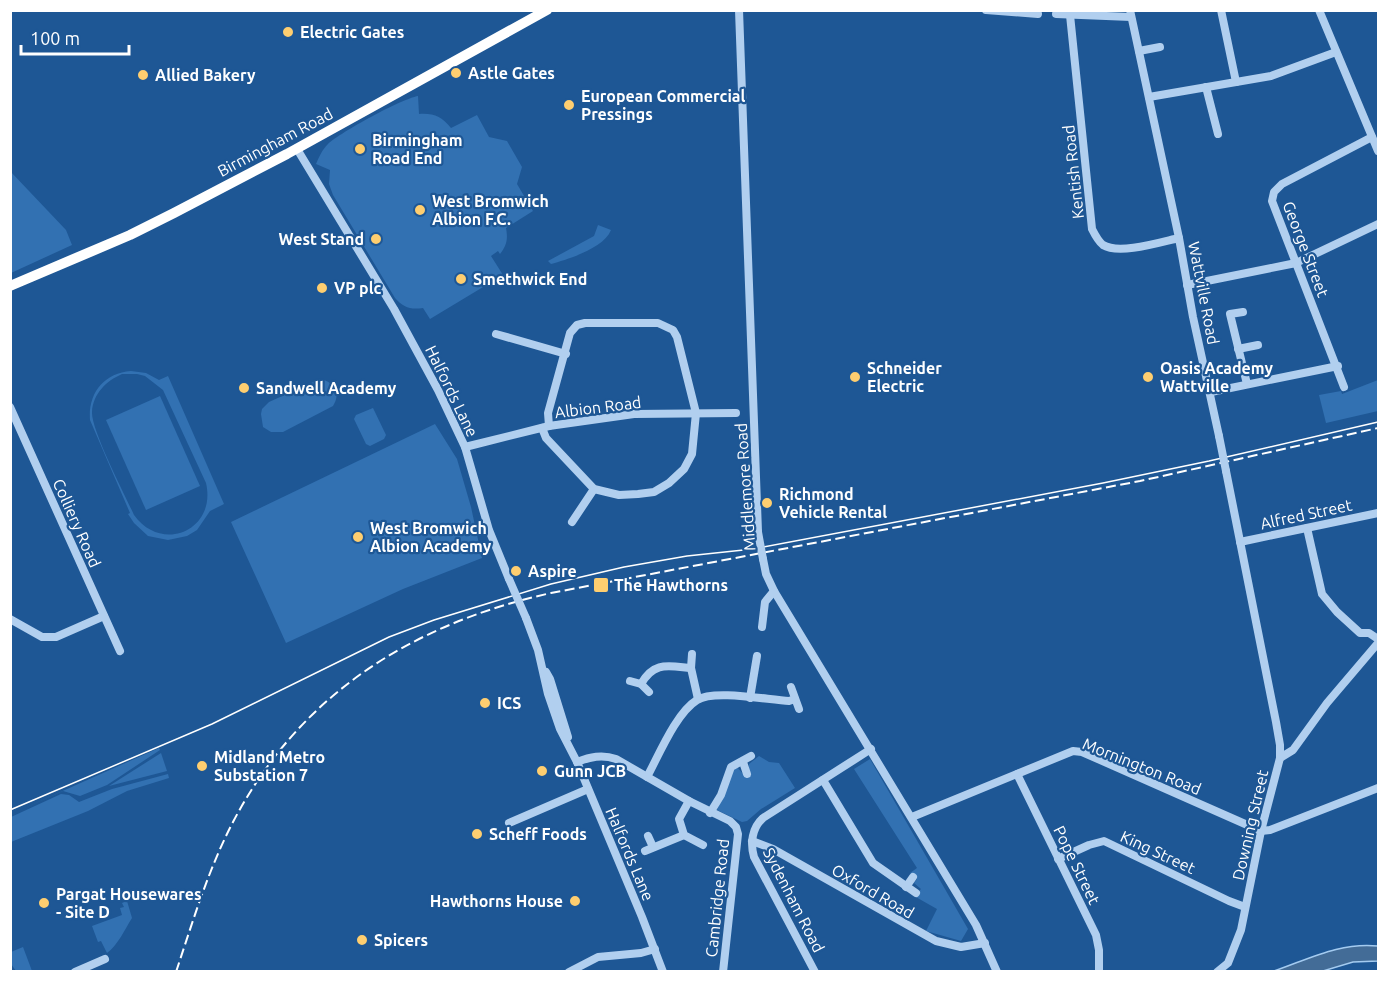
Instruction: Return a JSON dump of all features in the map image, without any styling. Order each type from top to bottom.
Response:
[{"type":"highway","name":"Birmingham Road","points":[[10,286],[130,235],[297,149],[548,10]]},
{"type":"street","name":"Middlemore Road","points":[[739,10],[758,532],[766,574],[774,591],[976,925],[997,972]]},
{"type":"street","points":[[986,10],[1038,14]]},
{"type":"street","points":[[1221,10],[1236,82]]},
{"type":"street","points":[[1319,10],[1378,151]]},
{"type":"street","points":[[1056,14],[1130,14]]},
{"type":"street","name":"Wattville Road","points":[[1130,14],[1211,392],[1278,730],[1280,758]]},
{"type":"street","name":"Kentish Road","points":[[1070,15],[1094,234],[1102,244],[1113,248],[1179,238]]},
{"type":"street","points":[[1139,51],[1160,47]]},
{"type":"street","points":[[1149,97],[1271,76],[1336,52]]},
{"type":"street","points":[[1206,87],[1218,134]]},
{"type":"street","name":"George Street","points":[[1344,387],[1338,366],[1272,201],[1274,192],[1282,184],[1372,137]]},
{"type":"street","name":"Halfords Lane","points":[[297,149],[411,339],[465,447],[489,530],[526,618],[542,665],[554,714],[577,762],[663,972]]},
{"type":"street","points":[[1188,285],[1296,263],[1378,224]]},
{"type":"street","points":[[1243,312],[1230,314],[1247,384]]},
{"type":"street","points":[[585,323],[658,323],[673,330],[677,337],[696,413],[692,454],[684,469],[669,483],[654,492],[619,495],[594,489],[546,438],[545,427],[548,413],[570,333],[577,325],[585,323]]},
{"type":"street","points":[[496,334],[566,354]]},
{"type":"street","points":[[1238,349],[1258,345]]},
{"type":"street","points":[[1211,392],[1338,366]]},
{"type":"street","name":"Colliery Road","points":[[10,407],[120,651]]},
{"type":"street","name":"Albion Road","points":[[465,447],[545,427],[634,414],[736,413]]},
{"type":"street","points":[[572,522],[594,489]]},
{"type":"street","name":"Alfred Street","points":[[1240,542],[1378,513]]},
{"type":"street","points":[[1307,528],[1323,594],[1337,612],[1360,633],[1369,633],[1378,641]]},
{"type":"street","points":[[762,627],[765,602],[774,591]]},
{"type":"street","points":[[10,619],[42,637],[56,637],[104,616]]},
{"type":"street","name":"Downing Street","points":[[1217,972],[1228,963],[1241,930],[1280,758],[1293,750],[1327,702],[1378,641]]},
{"type":"street","points":[[692,654],[691,668],[698,699]]},
{"type":"street","points":[[750,698],[757,656]]},
{"type":"street","points":[[641,684],[652,670],[659,666],[691,668]]},
{"type":"street","points":[[630,681],[641,684],[649,692]]},
{"type":"street","points":[[791,687],[799,709]]},
{"type":"street","points":[[647,777],[679,720],[698,699],[722,694],[789,701],[795,699]]},
{"type":"street","points":[[752,841],[754,831],[763,818],[871,749]]},
{"type":"street","name":"Mornington Road","points":[[912,817],[1073,751],[1082,752],[1262,831]]},
{"type":"street","points":[[577,762],[590,757],[607,756],[710,813],[721,795],[731,767],[751,756]]},
{"type":"street","points":[[743,762],[747,774]]},
{"type":"street","name":"Pope Street","points":[[1017,774],[1096,935],[1099,972]]},
{"type":"street","points":[[823,780],[873,863],[915,893]]},
{"type":"street","points":[[1262,831],[1270,830],[1378,788]]},
{"type":"street","points":[[509,823],[588,789]]},
{"type":"street","points":[[688,801],[679,819],[684,835],[704,845]]},
{"type":"street","name":"Cambridge Road","points":[[710,813],[730,821],[736,827],[738,834],[723,972]]},
{"type":"street","points":[[645,851],[684,835]]},
{"type":"street","points":[[648,836],[653,847]]},
{"type":"street","name":"Oxford Road","points":[[752,841],[773,849],[936,941],[961,947],[985,943]]},
{"type":"street","name":"Sydenham Road","points":[[752,841],[752,850],[757,864],[815,972]]},
{"type":"street","name":"King Street","points":[[1058,859],[1104,841],[1245,907]]},
{"type":"street","points":[[906,887],[913,877]]},
{"type":"street","points":[[569,972],[597,957],[641,953],[655,949]]},
{"type":"street","points":[[75,972],[105,959]]},
{"type":"shaded area","points":[[418,96],[419,114],[437,116],[451,128],[477,115],[489,137],[507,141],[522,167],[517,184],[533,211],[506,228],[507,239],[504,248],[500,254],[498,251],[491,256],[503,275],[430,319],[423,308],[407,307],[395,298],[333,195],[329,184],[330,170],[316,164],[324,149],[335,139],[385,109]]},
{"type":"shaded area","points":[[10,171],[66,230],[72,245],[11,273]]},
{"type":"shaded area","points":[[598,225],[611,230],[601,242],[567,259],[551,264],[548,261],[594,236]]},
{"type":"shaded area","points":[[131,371],[146,373],[159,380],[168,376],[224,504],[210,511],[197,530],[187,536],[168,540],[148,536],[128,514],[130,513],[90,420],[90,410],[95,393],[106,380],[121,373]],"holes":[[[122,374],[145,376],[163,390],[206,483],[207,499],[203,513],[195,524],[185,531],[172,534],[159,533],[146,527],[134,515],[102,447],[93,421],[93,405],[101,389]]]},
{"type":"shaded area","points":[[320,379],[333,385],[335,389],[336,397],[333,406],[283,432],[271,432],[263,427],[262,409],[269,402]]},
{"type":"shaded area","points":[[1378,380],[1378,411],[1326,423],[1319,395],[1341,391],[1342,394]]},
{"type":"shaded area","points":[[160,396],[200,486],[146,510],[106,420]]},
{"type":"shaded area","points":[[373,408],[386,435],[384,439],[370,446],[366,444],[354,419],[356,415]]},
{"type":"shaded area","name":"West Bromwich Albion Academy","points":[[435,424],[457,459],[471,507],[482,558],[403,589],[286,643],[231,522]]},
{"type":"shaded area","points":[[159,748],[160,750],[107,785],[80,796],[63,791],[11,814]]},
{"type":"shaded area","points":[[161,753],[167,771],[109,786]]},
{"type":"shaded area","points":[[759,756],[769,762],[779,763],[795,788],[761,809],[747,821],[742,822],[717,810],[733,770],[737,767],[744,775],[749,773],[749,764]]},
{"type":"shaded area","points":[[870,759],[968,929],[961,941],[926,931],[937,909],[914,896],[921,889],[914,883],[917,879],[910,873],[917,868],[854,769]]},
{"type":"shaded area","points":[[168,774],[169,778],[127,791],[88,811],[11,842],[11,817],[61,794],[69,795],[79,802],[112,789]]},
{"type":"shaded area","points":[[127,901],[132,918],[118,941],[107,953],[101,941],[98,942],[92,926],[122,915],[120,908],[124,907],[122,903]]},
{"type":"shaded area","points":[[1364,945],[1378,946],[1378,961],[1353,962],[1323,971],[1274,971],[1338,949]]},
{"type":"shaded area","points":[[23,947],[32,971],[16,971],[11,964],[11,952]]},
{"type":"tram line","points":[[10,810],[212,724],[389,637],[434,620],[551,584],[624,567],[687,556],[753,549],[1103,483],[1378,422]]},
{"type":"railway","points":[[176,972],[201,896],[224,840],[260,777],[291,737],[326,701],[365,671],[407,645],[452,624],[500,606],[551,593],[1140,481],[1378,428]]},
{"type":"place","name":"Electric Gates","points":[[288,32]]},
{"type":"place","name":"Astle Gates","points":[[456,73]]},
{"type":"place","name":"Allied Bakery","points":[[143,75]]},
{"type":"place","name":"European Commercial Pressings","points":[[569,105]]},
{"type":"place","name":"Birmingham Road End","points":[[360,149]]},
{"type":"place","name":"West Bromwich Albion F.C.","points":[[420,210]]},
{"type":"place","name":"West Stand","points":[[376,239]]},
{"type":"place","name":"Smethwick End","points":[[461,279]]},
{"type":"place","name":"VP plc","points":[[322,288]]},
{"type":"place","name":"Schneider Electric","points":[[855,377]]},
{"type":"place","name":"Oasis Academy Wattville","points":[[1148,377]]},
{"type":"place","name":"Sandwell Academy","points":[[244,388]]},
{"type":"place","name":"Richmond Vehicle Rental","points":[[767,503]]},
{"type":"place","name":"West Bromwich Albion Academy","points":[[358,537]]},
{"type":"place","name":"Aspire","points":[[516,571]]},
{"type":"place","name":"The Hawthorns","points":[[601,585]]},
{"type":"place","name":"ICS","points":[[485,703]]},
{"type":"place","name":"Midland Metro Substation 7","points":[[202,766]]},
{"type":"place","name":"Gunn JCB","points":[[542,771]]},
{"type":"place","name":"Scheff Foods","points":[[477,834]]},
{"type":"place","name":"Hawthorns House","points":[[575,901]]},
{"type":"place","name":"Pargat Housewares - Site D","points":[[44,903]]},
{"type":"place","name":"Spicers","points":[[362,940]]}]
